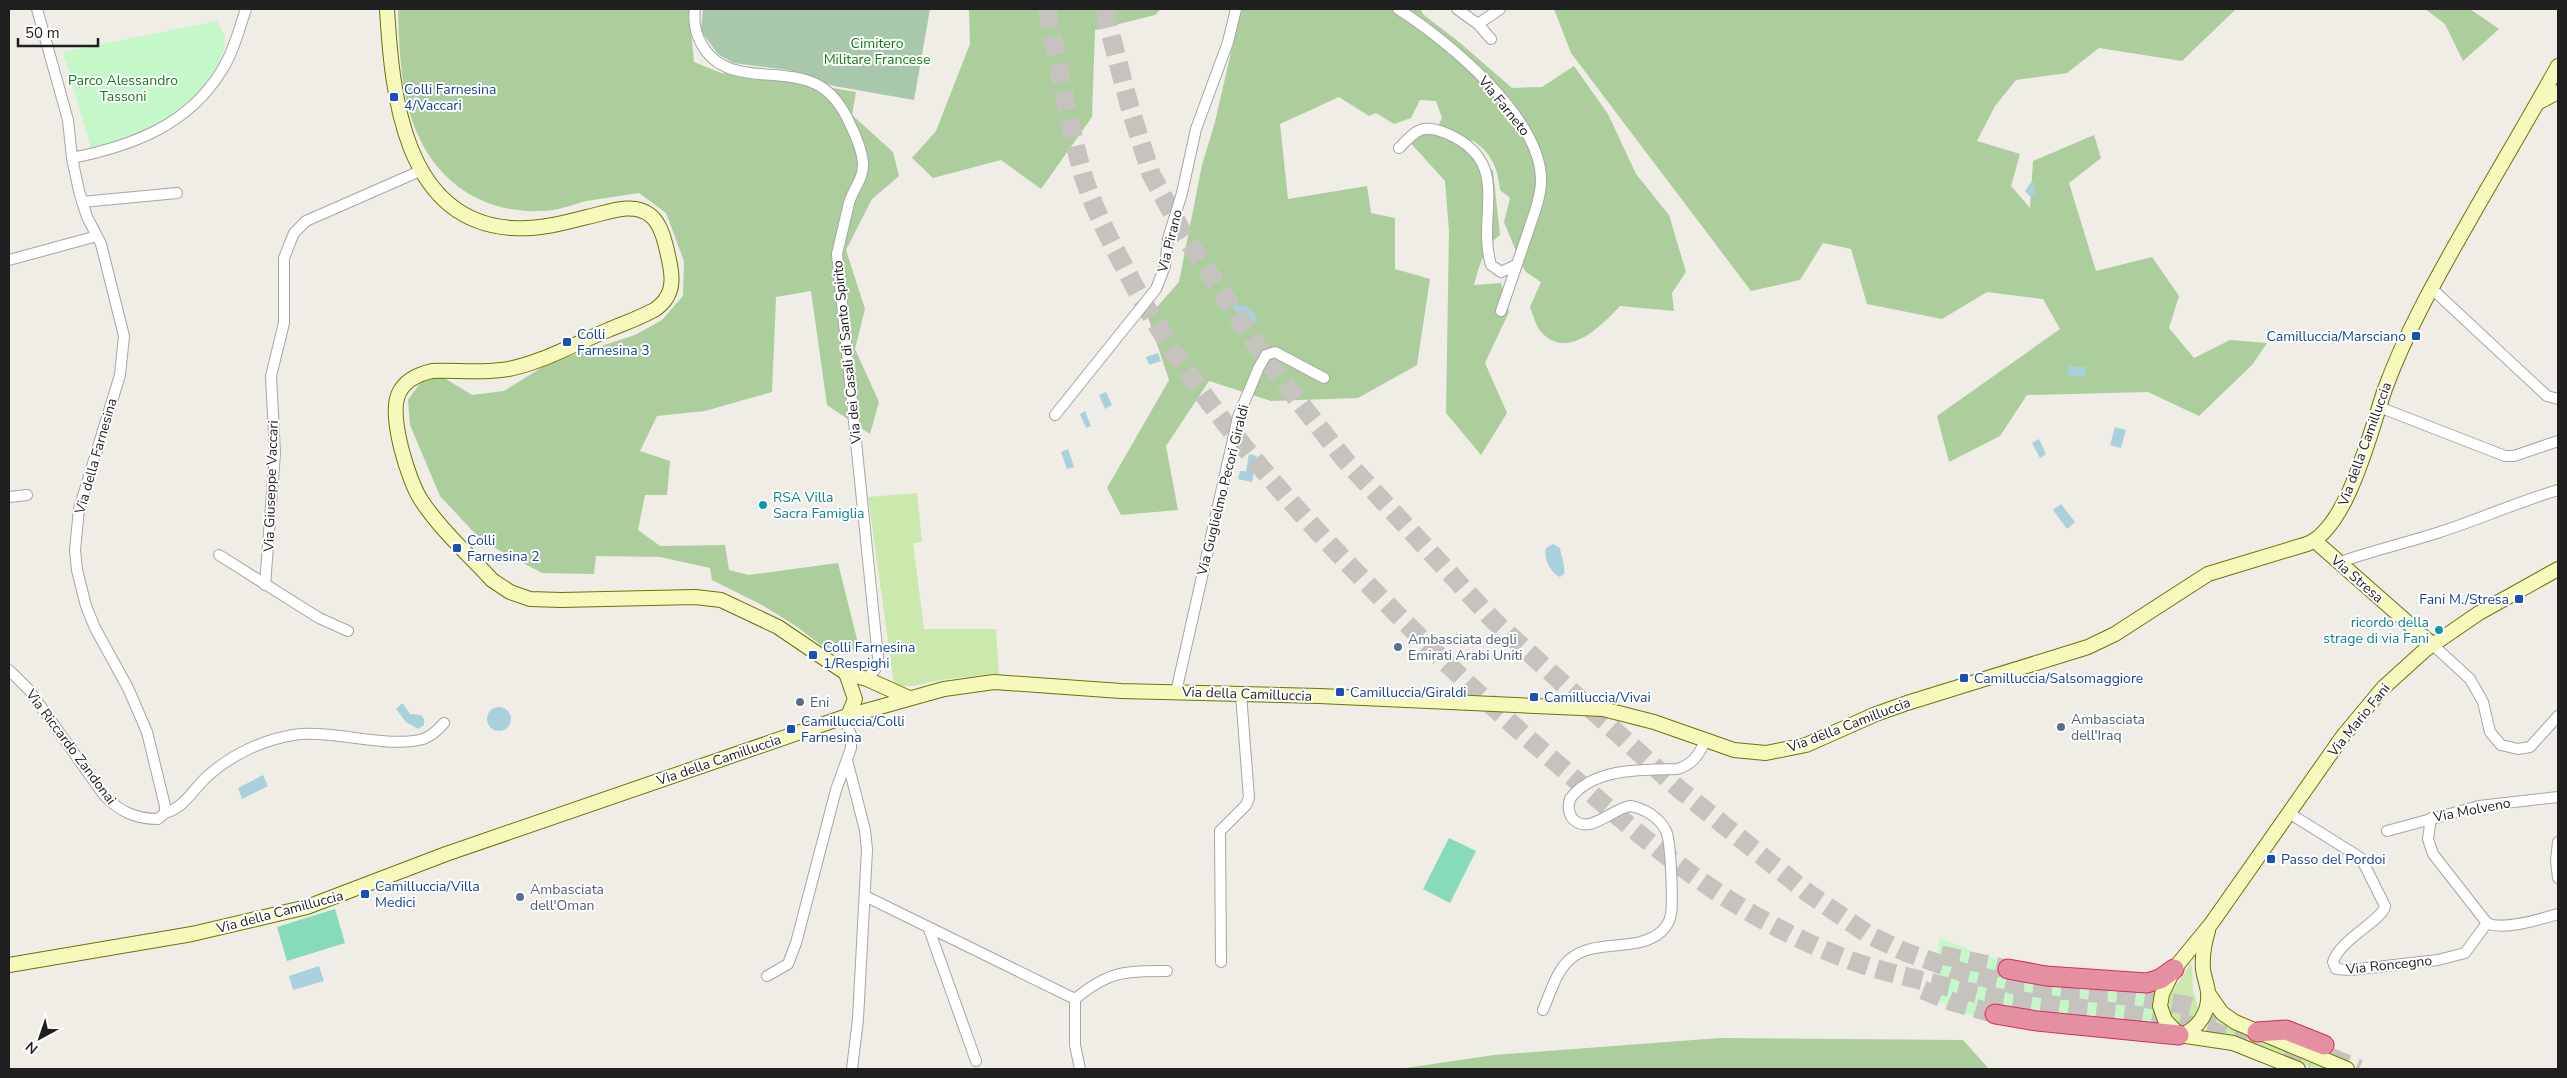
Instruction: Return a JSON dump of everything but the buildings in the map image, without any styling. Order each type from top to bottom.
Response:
[{"type":"highway","points":[[2008,969],[2052,976],[2147,982],[2160,978],[2180,962]]},
{"type":"highway","points":[[1995,1014],[2054,1023],[2180,1035]]},
{"type":"highway","points":[[2257,1032],[2286,1030],[2324,1044]]},
{"type":"main road","points":[[388,9],[390,50],[398,100],[410,146],[420,171],[438,194],[456,209],[498,226],[534,227],[625,208],[640,210],[653,218],[659,229],[666,246],[672,280],[665,299],[651,312],[518,367],[488,371],[432,371],[409,381],[396,399],[397,420],[409,476],[427,508],[492,580],[500,587],[519,596],[554,600],[683,597],[721,600],[778,627],[846,672],[867,679],[909,698]]},
{"type":"main road","name":"Via della Camilluccia","points":[[9,967],[192,934],[307,907],[342,896],[446,854],[846,716],[962,685],[994,682],[1120,691],[1545,705],[1612,710],[1705,740],[1756,754],[1775,753],[1799,747],[1899,705],[1972,681],[2088,647],[2115,634],[2208,574],[2314,541],[2333,523],[2344,506],[2406,338],[2430,288],[2536,104],[2558,71]]},
{"type":"main road","points":[[2536,104],[2558,92]]},
{"type":"main road","name":"Via Stresa","points":[[2314,541],[2433,645]]},
{"type":"main road","name":"Via Mario Fani","points":[[2211,924],[2359,717],[2394,677],[2433,645],[2488,606],[2558,569]]},
{"type":"main road","points":[[846,672],[855,699],[846,716]]},
{"type":"main road","points":[[2211,924],[2180,962],[2162,994],[2160,1006],[2165,1020],[2180,1035],[2232,1043],[2298,1069]]},
{"type":"main road","points":[[2180,1035],[2192,1030],[2203,1018],[2208,993],[2203,964],[2204,946],[2211,924]]},
{"type":"main road","points":[[2180,962],[2198,956],[2203,964]]},
{"type":"main road","points":[[2208,993],[2228,1017],[2257,1032],[2347,1069]]},
{"type":"street","points":[[37,9],[68,120],[72,158],[135,141],[164,128],[182,115],[200,98],[223,70],[246,9]]},
{"type":"street","name":"Via dei Casali di Santo Spirito","points":[[695,9],[696,32],[705,49],[714,60],[731,70],[794,77],[817,85],[840,105],[859,145],[862,170],[850,200],[837,254],[878,658],[876,668],[867,679]]},
{"type":"street","name":"Via Pirano","points":[[1055,415],[1156,289],[1165,266],[1168,238],[1182,192],[1196,129],[1228,42],[1236,9]]},
{"type":"street","name":"Via Farneto","points":[[1398,9],[1443,41],[1502,100],[1534,145],[1540,162],[1541,186],[1501,311]]},
{"type":"street","points":[[1457,9],[1478,24],[1491,39]]},
{"type":"street","points":[[1478,24],[1500,9]]},
{"type":"street","points":[[1399,148],[1414,132],[1428,128],[1440,130],[1470,146],[1482,163],[1488,182],[1486,242],[1491,265],[1501,272],[1516,266]]},
{"type":"street","name":"Via della Farnesina","points":[[72,158],[82,202],[97,236],[110,275],[123,326],[123,357],[79,510],[75,550],[77,570],[92,623],[128,688],[147,732],[166,806],[165,813]]},
{"type":"street","name":"Via Giuseppe Vaccari","points":[[265,585],[275,453],[272,376],[284,323],[283,264],[286,248],[294,233],[306,221],[420,171]]},
{"type":"street","points":[[82,202],[177,192]]},
{"type":"street","points":[[9,260],[97,236]]},
{"type":"street","points":[[2430,288],[2547,396],[2558,399]]},
{"type":"street","name":"Via Guglielmo Pecori Giraldi","points":[[1176,692],[1238,417],[1259,367],[1266,355],[1275,352],[1324,378]]},
{"type":"street","points":[[2379,407],[2505,456],[2514,456],[2558,441]]},
{"type":"street","points":[[2337,563],[2379,548],[2439,532],[2516,503],[2558,490]]},
{"type":"street","points":[[9,497],[27,495]]},
{"type":"street","points":[[219,555],[319,618],[348,631]]},
{"type":"street","name":"Via Stresa","points":[[2433,645],[2470,679],[2481,699],[2490,732],[2501,745],[2518,749],[2530,747],[2558,716]]},
{"type":"street","name":"Via Riccardo Zandonai","points":[[9,670],[29,690],[104,795],[116,807],[132,816],[147,818],[158,819],[165,813]]},
{"type":"street","points":[[1222,962],[1220,832],[1246,805],[1249,798],[1241,694]]},
{"type":"street","points":[[767,976],[784,967],[791,957],[852,739],[846,716]]},
{"type":"street","points":[[165,813],[178,808],[219,767],[256,746],[308,734],[400,741],[418,740],[432,735],[444,723]]},
{"type":"street","points":[[1543,1010],[1561,970],[1570,959],[1584,952],[1652,938],[1663,930],[1671,914],[1668,836],[1661,824],[1648,813],[1630,806],[1596,822],[1580,823],[1570,813],[1570,799],[1583,788],[1620,771],[1677,769],[1684,767],[1696,759],[1705,740]]},
{"type":"street","points":[[846,760],[866,836],[858,1019],[852,1069]]},
{"type":"street","name":"Via Molveno","points":[[2387,831],[2479,806],[2558,798]]},
{"type":"street","name":"Via Roncegno","points":[[2289,813],[2361,858],[2385,906],[2383,912],[2348,940],[2333,961],[2336,969],[2350,970],[2438,960],[2465,953],[2487,923]]},
{"type":"street","points":[[2431,818],[2428,839],[2433,854],[2487,923],[2499,925],[2521,923],[2558,914]]},
{"type":"street","points":[[2558,842],[2556,861],[2558,878]]},
{"type":"street","points":[[864,896],[1075,999]]},
{"type":"street","points":[[929,929],[976,1061]]},
{"type":"street","points":[[1080,1069],[1075,1045],[1075,999],[1089,987],[1118,973],[1167,972]]},
{"type":"green space","points":[[398,9],[689,9],[694,62],[721,73],[779,79],[856,92],[852,115],[893,152],[899,176],[872,199],[846,250],[865,309],[855,349],[879,402],[870,434],[827,405],[811,291],[776,297],[772,392],[705,411],[657,416],[640,451],[670,461],[667,495],[645,495],[638,530],[660,546],[725,545],[729,570],[749,575],[838,563],[860,651],[825,648],[796,626],[762,605],[712,580],[710,568],[660,557],[596,556],[594,574],[542,573],[482,541],[440,496],[410,425],[408,400],[420,383],[441,376],[472,395],[504,391],[549,363],[635,335],[662,320],[683,296],[684,261],[666,213],[639,193],[586,201],[553,210],[517,210],[494,205],[474,197],[456,184],[440,169],[426,151],[408,107],[399,45]]},
{"type":"green space","name":"Cimitero Militare Francese","points":[[703,9],[930,9],[914,100],[834,86],[789,70],[733,63],[718,54],[701,31]]},
{"type":"green space","points":[[969,9],[1161,9],[1155,15],[1095,30],[1092,117],[1041,189],[1001,160],[933,178],[912,158],[936,131],[970,44]]},
{"type":"green space","points":[[1241,9],[1420,9],[1424,15],[1459,42],[1512,88],[1542,87],[1574,66],[1608,114],[1636,174],[1669,215],[1686,272],[1672,293],[1674,311],[1620,306],[1594,331],[1573,342],[1562,343],[1551,340],[1541,332],[1530,307],[1541,282],[1526,272],[1522,266],[1504,222],[1510,198],[1500,190],[1495,168],[1489,155],[1472,140],[1467,154],[1493,171],[1500,235],[1486,251],[1474,285],[1501,283],[1509,312],[1485,363],[1507,413],[1481,455],[1446,413],[1449,231],[1445,181],[1407,139],[1437,128],[1442,118],[1436,101],[1420,100],[1411,118],[1394,124],[1376,113],[1369,116],[1339,97],[1280,124],[1288,199],[1367,186],[1371,213],[1395,218],[1395,269],[1430,279],[1417,365],[1358,398],[1271,401],[1209,381],[1166,446],[1178,510],[1121,515],[1107,488],[1169,380],[1148,317],[1179,282],[1202,165],[1215,122]]},
{"type":"green space","points":[[1554,9],[2236,9],[2182,61],[2099,48],[2067,73],[2016,80],[1995,106],[1977,141],[2020,154],[2011,186],[2030,208],[2033,161],[2094,135],[2101,158],[2069,183],[2096,271],[2152,257],[2179,296],[2169,328],[2194,358],[2230,340],[2267,343],[2252,365],[2199,416],[2148,392],[2027,395],[2000,436],[1949,462],[1937,416],[2060,329],[2043,299],[1987,292],[1942,319],[1867,304],[1851,249],[1823,243],[1800,280],[1751,291],[1571,53]]},
{"type":"green space","points":[[2425,9],[2470,9],[2499,29],[2463,61],[2445,24]]},
{"type":"green space","name":"Parco Alessandro Tassoni","points":[[217,21],[225,39],[224,50],[214,72],[197,95],[178,113],[162,124],[142,133],[91,148],[63,52]]},
{"type":"green space","points":[[917,493],[922,542],[913,543],[924,629],[996,629],[999,675],[955,678],[911,686],[894,684],[868,497]]},
{"type":"green space","points":[[1449,838],[1476,851],[1450,903],[1423,889]]},
{"type":"green space","points":[[335,909],[345,943],[287,961],[277,927]]},
{"type":"green space","points":[[1940,938],[1980,954],[2010,962],[2156,988],[2151,1005],[2157,1024],[1994,1020],[1958,1012],[1931,997]]},
{"type":"green space","points":[[2191,963],[2197,1012],[2193,1020],[2183,1025],[2172,1018],[2168,1007],[2168,998]]},
{"type":"green space","points":[[2214,1017],[2244,1035],[2329,1069],[2317,1069],[2245,1040],[2207,1030]]},
{"type":"green space","points":[[1720,1038],[1963,1040],[1989,1069],[1399,1069],[1494,1055]]},
{"type":"water","points":[[2032,181],[2035,184],[2033,188],[2036,193],[2031,197],[2025,191]]},
{"type":"water","points":[[1234,304],[1246,306],[1257,316],[1256,322],[1250,321],[1247,327],[1245,326],[1245,320],[1233,308]]},
{"type":"water","points":[[1158,353],[1161,361],[1149,365],[1146,357]]},
{"type":"water","points":[[2068,366],[2086,367],[2085,377],[2067,375]]},
{"type":"water","points":[[1106,392],[1112,405],[1105,409],[1099,395]]},
{"type":"water","points":[[1085,411],[1091,426],[1086,428],[1080,414]]},
{"type":"water","points":[[2115,427],[2126,430],[2121,448],[2110,445]]},
{"type":"water","points":[[2039,439],[2046,454],[2040,458],[2032,443]]},
{"type":"water","points":[[1068,449],[1074,467],[1067,469],[1061,452]]},
{"type":"water","points":[[1249,454],[1257,456],[1252,482],[1238,479],[1240,471],[1246,471]]},
{"type":"water","points":[[2061,504],[2075,522],[2067,529],[2053,510]]},
{"type":"water","points":[[1553,544],[1560,548],[1564,565],[1564,574],[1560,577],[1551,569],[1545,552],[1546,548]]},
{"type":"water","points":[[401,704],[410,714],[421,715],[424,719],[424,725],[418,729],[406,722],[396,709]]},
{"type":"water","points":[[499,707],[504,708],[510,714],[510,724],[504,730],[499,731],[494,730],[488,724],[487,719],[488,714],[494,708]]},
{"type":"water","points":[[263,775],[268,786],[242,799],[238,788]]},
{"type":"water","points":[[319,966],[324,981],[293,990],[289,976]]},
{"type":"tunnel","points":[[1047,9],[1073,134],[1083,175],[1092,201],[1129,276],[1152,317],[1204,395],[1292,504],[1380,597],[1452,669],[1622,820],[1690,873],[1726,898],[1804,941],[1847,959],[1883,971],[1974,993],[2166,1020],[2219,1033],[2245,1043]]},
{"type":"tunnel","points":[[1104,9],[1130,108],[1151,174],[1184,235],[1267,361],[1345,460],[1493,620],[1679,789],[1808,893],[1869,935],[1905,952],[1962,972],[2024,987],[2129,996],[2185,1005],[2223,1015]]},
{"type":"tunnel","points":[[1941,955],[2008,969]]},
{"type":"tunnel","points":[[1923,990],[1950,1001],[1995,1014]]},
{"type":"tunnel","points":[[2330,1057],[2359,1069]]},
{"type":"tunnel","points":[[2282,1058],[2309,1069]]},
{"type":"place","name":"Colli Farnesina 4/Vaccari","points":[[394,97]]},
{"type":"place","name":"Camilluccia/Marsciano","points":[[2416,336]]},
{"type":"place","name":"Colli Farnesina 3","points":[[567,342]]},
{"type":"place","name":"RSA Villa Sacra Famiglia","points":[[763,505]]},
{"type":"place","name":"Colli Farnesina 2","points":[[457,548]]},
{"type":"place","name":"Fani M./Stresa","points":[[2519,599]]},
{"type":"place","name":"ricordo della strage di via Fani","points":[[2439,630]]},
{"type":"place","name":"Ambasciata degli Emirati Arabi Uniti","points":[[1398,647]]},
{"type":"place","name":"Colli Farnesina 1/Respighi","points":[[813,655]]},
{"type":"place","name":"Camilluccia/Salsomaggiore","points":[[1964,678]]},
{"type":"place","name":"Camilluccia/Giraldi","points":[[1340,692]]},
{"type":"place","name":"Camilluccia/Vivai","points":[[1534,697]]},
{"type":"place","name":"Eni","points":[[800,702]]},
{"type":"place","name":"Ambasciata dell'Iraq","points":[[2061,727]]},
{"type":"place","name":"Camilluccia/Colli Farnesina","points":[[791,729]]},
{"type":"place","name":"Passo del Pordoi","points":[[2271,859]]},
{"type":"place","name":"Camilluccia/Villa Medici","points":[[365,894]]},
{"type":"place","name":"Ambasciata dell'Oman","points":[[520,897]]}]
